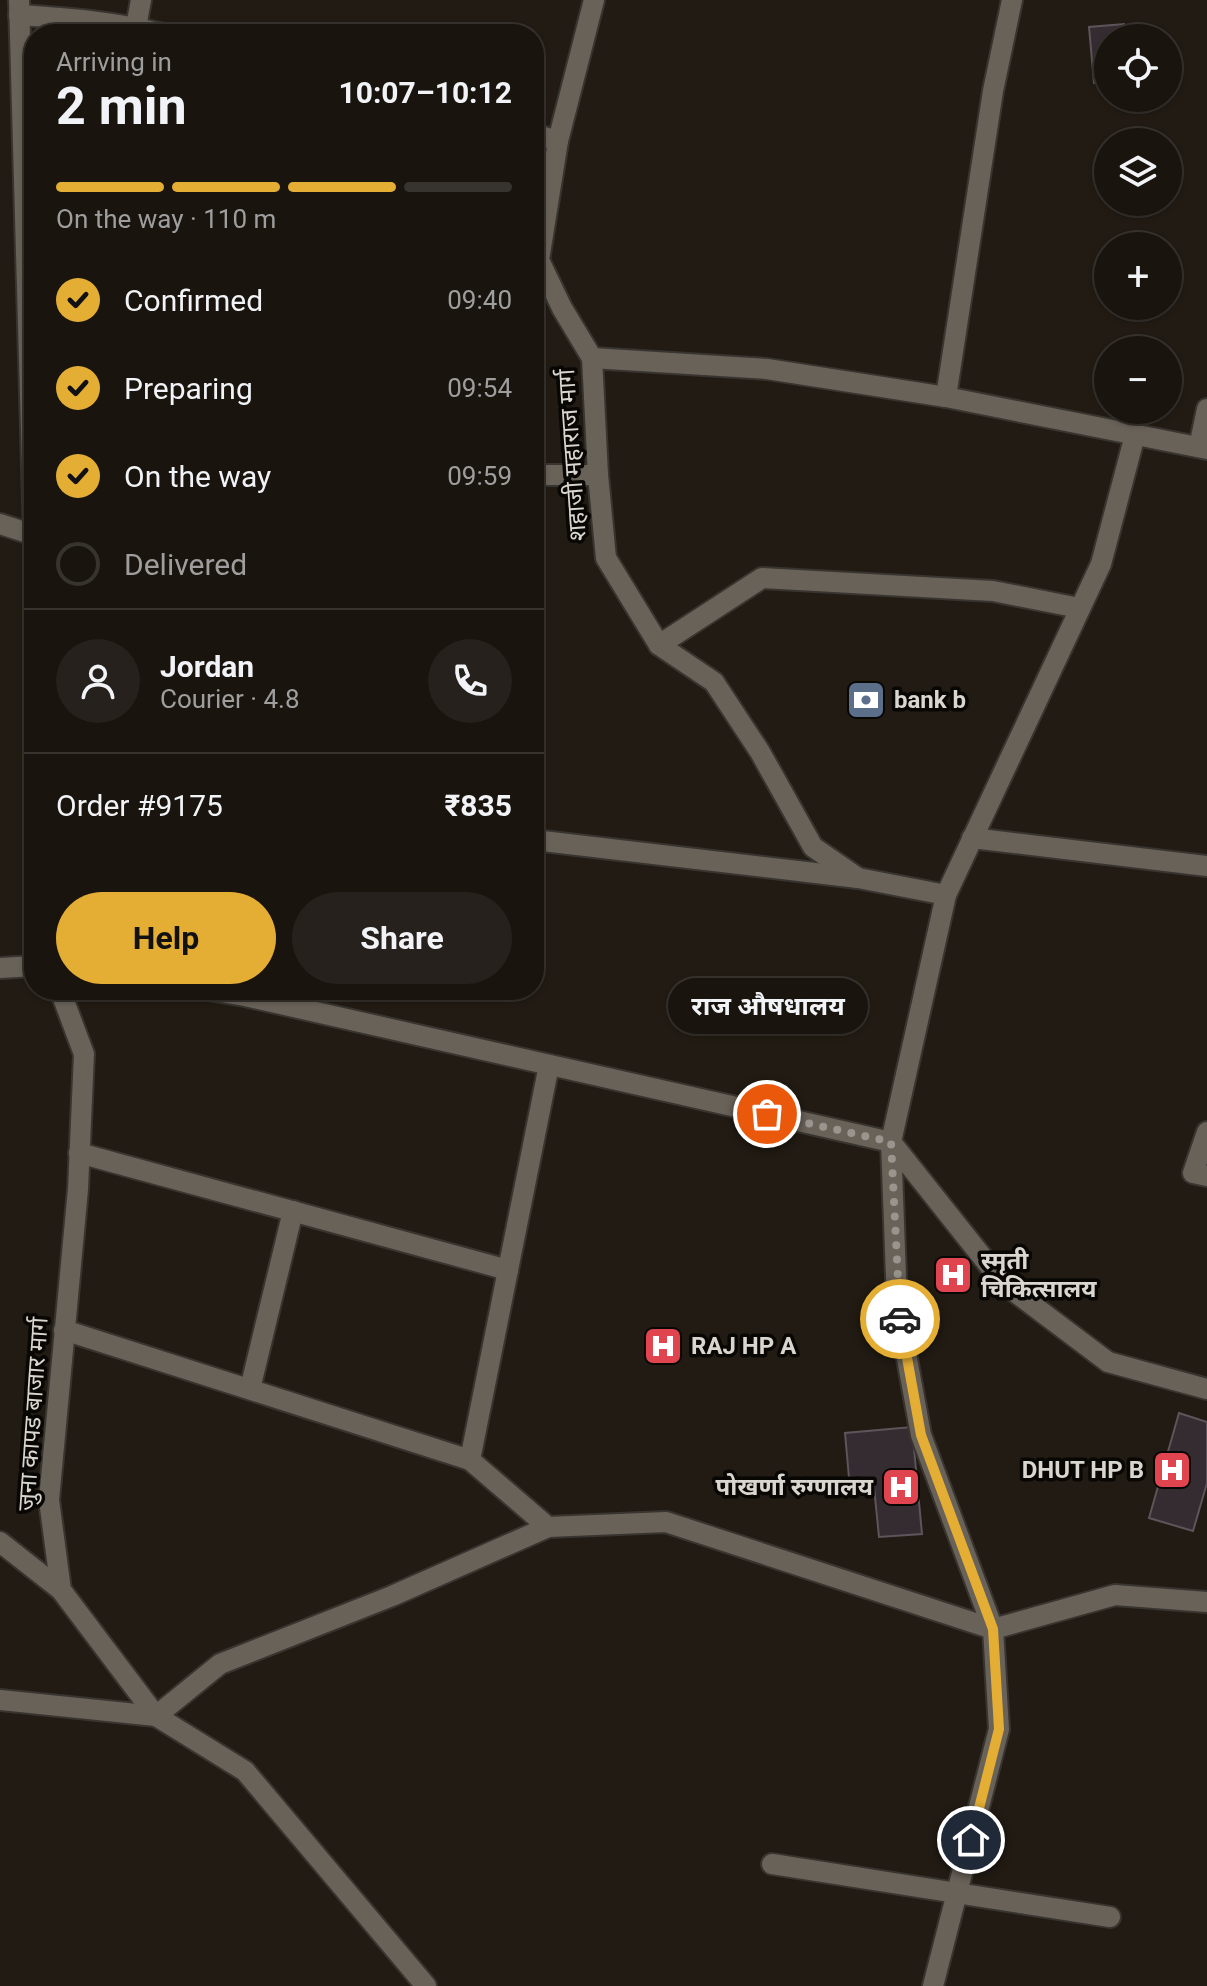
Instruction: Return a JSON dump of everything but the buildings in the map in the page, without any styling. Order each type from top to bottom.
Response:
[{"type":"street","points":[[137,24],[141,0]]},
{"type":"street","name":"शहाजी महाराज मार्ग","points":[[544,205],[594,0]]},
{"type":"street","points":[[946,397],[993,91],[1012,0]]},
{"type":"street","points":[[24,183],[19,7],[117,24]]},
{"type":"street","points":[[544,137],[558,141]]},
{"type":"street","name":"शहाजी महाराज मार्ग","points":[[544,270],[592,358],[606,558],[659,645],[714,682],[760,752],[813,847],[858,878]]},
{"type":"street","points":[[592,358],[767,369],[946,397],[1203,448],[1207,409]]},
{"type":"street","points":[[933,1986],[999,1729],[993,1629],[921,1435],[897,1304],[891,1142],[946,895],[1101,564],[1135,435]]},
{"type":"street","points":[[544,475],[598,475]]},
{"type":"street","points":[[0,524],[24,532]]},
{"type":"street","points":[[659,645],[762,578],[993,591],[1079,608]]},
{"type":"street","points":[[972,838],[1207,866]]},
{"type":"street","points":[[544,841],[858,878],[946,895]]},
{"type":"street","points":[[0,968],[24,967]]},
{"type":"street","name":"जुना कापड बाजार मार्ग","points":[[64,1000],[84,1054],[79,1153],[49,1500],[61,1590],[156,1716],[245,1771],[426,1986]]},
{"type":"street","points":[[263,1000],[891,1142],[1003,1283],[1108,1362],[1207,1389]]},
{"type":"street","points":[[470,1460],[549,1065]]},
{"type":"street","points":[[1207,1132],[1193,1173],[1207,1176]]},
{"type":"street","points":[[79,1153],[508,1270]]},
{"type":"street","points":[[250,1389],[293,1211]]},
{"type":"street","points":[[64,1330],[470,1460],[548,1527]]},
{"type":"street","points":[[0,1700],[156,1716],[220,1664],[392,1596],[548,1527],[666,1522],[993,1629],[1115,1595],[1207,1602]]},
{"type":"street","points":[[0,1542],[61,1590]]},
{"type":"street","points":[[772,1864],[1110,1917]]},
{"type":"way so far","points":[[767,1114],[891,1142],[900,1319]]},
{"type":"place","name":"bank b","points":[[866,700]]},
{"type":"place","name":"राज औषधालय","points":[[767,1114]]},
{"type":"place","name":"स्मृती चिकित्सालय","points":[[953,1275]]},
{"type":"place","name":"RAJ HP A","points":[[663,1346]]},
{"type":"place","name":"DHUT HP B","points":[[1172,1470]]},
{"type":"place","name":"पोखर्णा रुग्णालय","points":[[901,1487]]},
{"type":"route","points":[[900,1319],[921,1435],[993,1629],[999,1729],[971,1840]]}]
